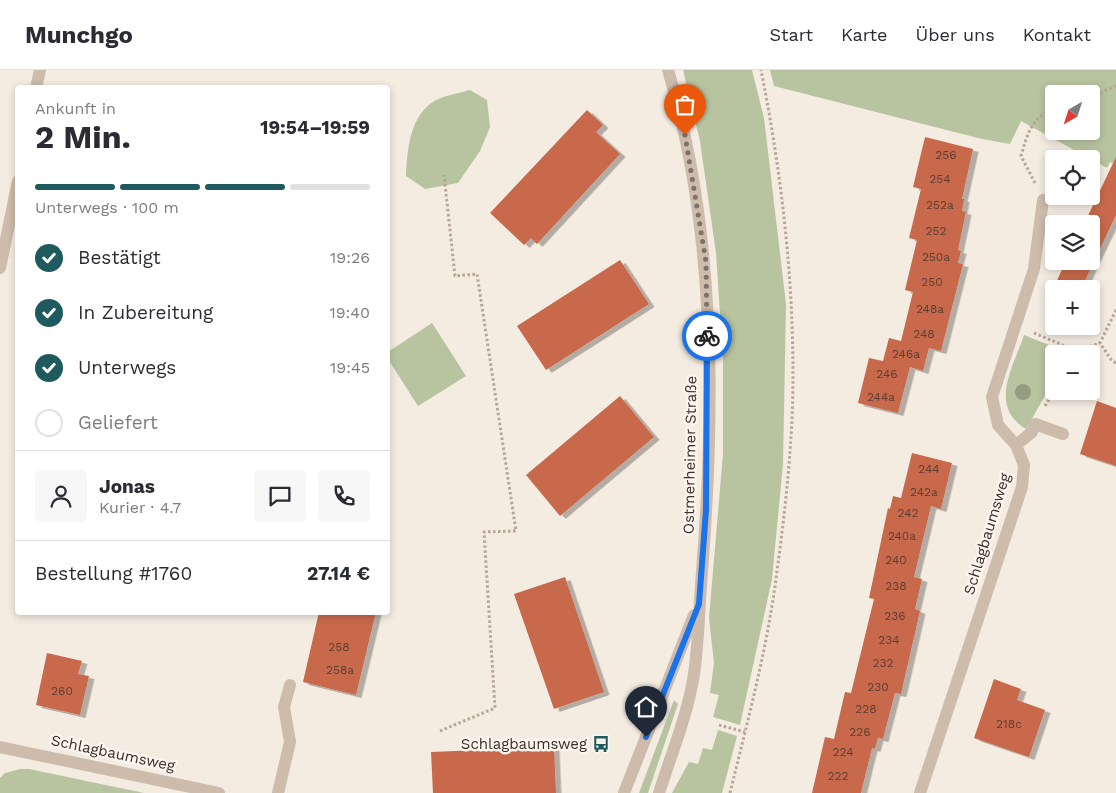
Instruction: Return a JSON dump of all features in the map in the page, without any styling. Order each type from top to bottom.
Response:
[{"type":"street","points":[[37,85],[40,70]]},
{"type":"street","name":"Ostmerheimer Straße","points":[[659,793],[694,675],[706,510],[708,397],[706,262],[682,117],[668,70]]},
{"type":"street","points":[[0,268],[15,196]]},
{"type":"street","name":"Schlagbaumsweg","points":[[920,793],[1022,487],[1024,465],[1016,445],[998,425],[992,397],[1034,269],[1043,200]]},
{"type":"street","points":[[1016,445],[1032,432],[1035,424],[1063,434]]},
{"type":"street","name":"Ostmerheimer Straße","points":[[624,793],[699,604]]},
{"type":"street","points":[[278,793],[290,742],[284,706],[290,685]]},
{"type":"street","name":"Schlagbaumsweg","points":[[0,747],[219,793]]},
{"type":"path","points":[[730,793],[762,658],[774,593],[788,463],[793,376],[790,284],[770,113],[761,70]]},
{"type":"path","points":[[1100,93],[1116,86]]},
{"type":"path","points":[[1043,200],[1021,156],[1028,131],[1045,112]]},
{"type":"path","points":[[440,731],[495,708],[484,532],[516,531],[478,274],[456,276],[444,175]]},
{"type":"path","points":[[1095,345],[1100,343],[1116,310]]},
{"type":"path","points":[[1015,326],[1060,345]]},
{"type":"path","points":[[1100,343],[1112,361],[1116,363]]},
{"type":"path","points":[[719,725],[745,732]]},
{"type":"green space","points":[[683,70],[752,70],[764,118],[786,304],[783,464],[772,579],[740,725],[713,717],[719,695],[710,693],[714,663],[709,618],[723,454],[723,359],[716,253],[700,141]]},
{"type":"green space","points":[[770,70],[1116,70],[1116,165],[1110,162],[1107,168],[1100,164],[1100,150],[1074,150],[1056,140],[1100,140],[1100,85],[1045,85],[1045,134],[1021,121],[1010,144],[982,139],[774,86]]},
{"type":"green space","points":[[470,90],[487,100],[490,127],[480,151],[458,183],[425,189],[406,176],[407,155],[415,123],[427,106],[436,100]]},
{"type":"green space","points":[[432,323],[466,376],[418,406],[390,362],[390,351]]},
{"type":"green space","points":[[1024,335],[1049,345],[1045,345],[1045,396],[1026,429],[1015,420],[1008,409],[1006,398],[1010,373]]},
{"type":"green space","points":[[674,700],[678,704],[648,793],[639,793]]},
{"type":"green space","points":[[718,730],[737,736],[722,793],[672,793],[689,762],[698,764],[703,748],[712,750]]},
{"type":"green space","points":[[29,769],[144,793],[0,793],[0,778],[5,773]]},
{"type":"building","points":[[587,110],[603,125],[596,132],[620,154],[537,244],[531,238],[524,245],[490,213]]},
{"type":"building","points":[[925,137],[973,149],[962,199],[964,199],[962,211],[966,212],[958,250],[961,251],[958,263],[963,264],[941,351],[929,348],[923,371],[910,367],[898,413],[858,403],[869,358],[883,361],[889,338],[901,341],[913,292],[905,290],[917,240],[909,238],[921,189],[913,187]]},
{"type":"building","points":[[1116,157],[1116,215],[1100,249],[1100,215],[1088,215],[1093,205],[1100,205],[1100,190]]},
{"type":"building","points":[[620,260],[649,304],[546,370],[517,326]]},
{"type":"building","points":[[1062,270],[1090,270],[1085,280],[1057,280]]},
{"type":"building","points":[[620,396],[654,437],[560,516],[526,475]]},
{"type":"building","points":[[1097,401],[1116,408],[1116,466],[1080,454]]},
{"type":"building","points":[[912,453],[952,463],[941,509],[931,506],[914,577],[922,579],[915,609],[920,611],[901,694],[895,693],[883,739],[878,738],[875,749],[872,748],[861,793],[812,793],[825,737],[834,739],[845,692],[851,693],[874,599],[869,598],[888,508],[890,509],[893,496],[901,498]]},
{"type":"building","points":[[565,577],[604,692],[554,709],[514,594]]},
{"type":"building","points":[[318,615],[375,615],[356,695],[303,682]]},
{"type":"building","points":[[47,653],[82,661],[78,674],[89,676],[80,715],[36,705]]},
{"type":"building","points":[[994,679],[1021,689],[1017,700],[1045,710],[1029,757],[974,738]]},
{"type":"building","points":[[554,747],[556,793],[433,793],[431,752]]},
{"type":"way so far","points":[[685,135],[706,262],[707,336]]},
{"type":"place","name":"Schlagbaumsweg","points":[[601,744]]},
{"type":"route","points":[[646,737],[699,604],[706,510],[707,336]]}]
